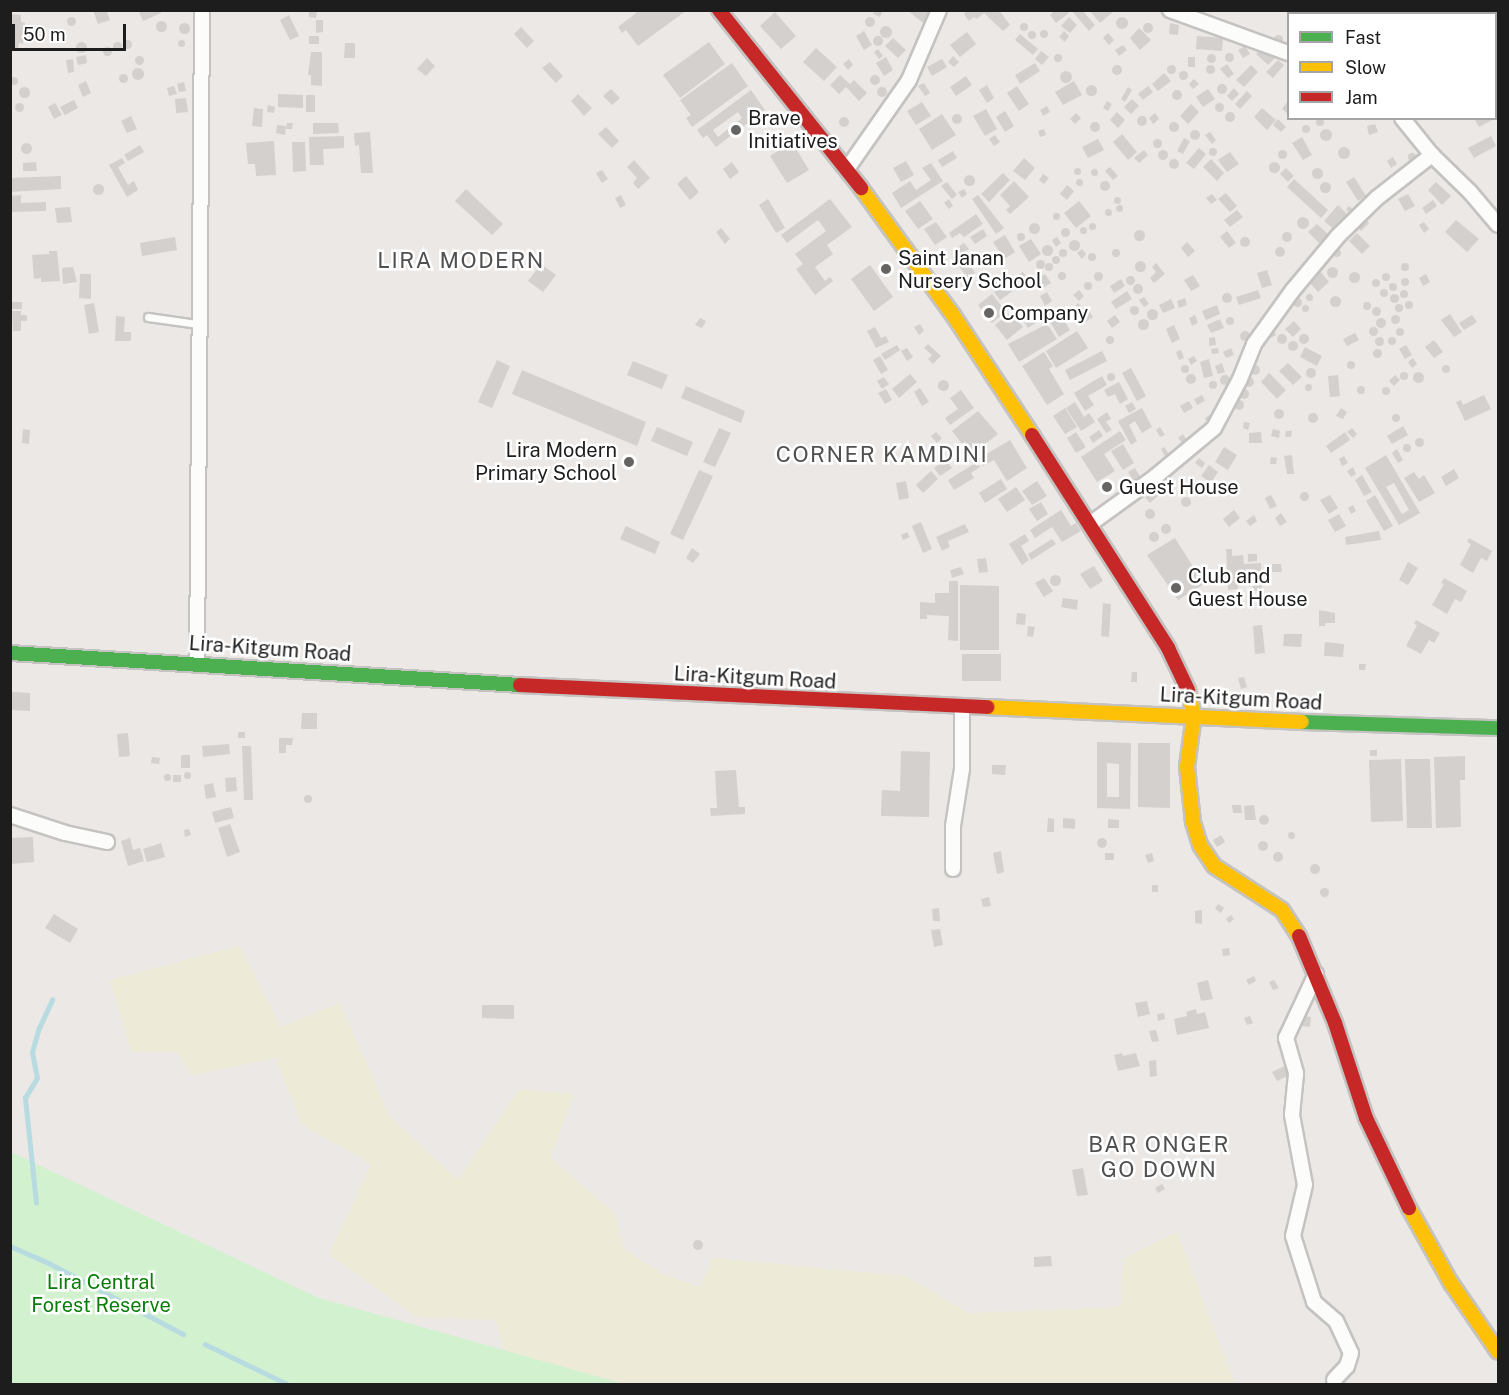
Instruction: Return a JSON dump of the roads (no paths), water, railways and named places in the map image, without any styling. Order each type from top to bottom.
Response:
[{"type":"street","points":[[197,664],[197,324],[202,128],[202,10]]},
{"type":"street","points":[[719,10],[847,169],[953,315],[1168,648],[1188,689],[1194,715],[1187,767],[1193,822],[1200,845],[1214,866],[1282,910],[1293,924],[1316,974],[1366,1118],[1408,1207],[1452,1283],[1498,1352]]},
{"type":"street","points":[[847,169],[909,80],[939,10]]},
{"type":"street","points":[[1170,10],[1287,53]]},
{"type":"street","points":[[1404,120],[1432,156],[1470,192],[1498,225]]},
{"type":"street","points":[[1090,524],[1155,477],[1214,428],[1240,379],[1254,344],[1293,290],[1355,218],[1432,156]]},
{"type":"street","name":"Lira-Kitgum Road","points":[[10,653],[652,693],[1194,715],[1301,722],[1498,728]]},
{"type":"street","points":[[954,869],[952,826],[962,769],[962,707]]},
{"type":"street","points":[[10,815],[56,831],[107,842]]},
{"type":"street","points":[[1316,974],[1286,1038],[1296,1074],[1292,1115],[1305,1185],[1293,1236],[1314,1302],[1336,1321],[1351,1353],[1347,1366],[1334,1380]]},
{"type":"lane","points":[[148,317],[197,324]]},
{"type":"waterway","points":[[36,1203],[25,1098],[37,1078],[32,1052],[39,1028],[52,1000]]},
{"type":"waterway","points":[[10,1246],[49,1263],[183,1334]]},
{"type":"waterway","points":[[205,1344],[287,1384]]},
{"type":"place","name":"Brave Initiatives","points":[[736,130]]},
{"type":"place","name":"Saint Janan Nursery School","points":[[886,269]]},
{"type":"place","name":"Company","points":[[989,313]]},
{"type":"place","name":"Lira Modern Primary School","points":[[629,462]]},
{"type":"place","name":"Guest House","points":[[1107,487]]},
{"type":"place","name":"Club and Guest House","points":[[1176,588]]},
{"type":"district","name":"LIRA MODERN","points":[[461,261]]},
{"type":"district","name":"CORNER KAMDINI","points":[[882,455]]},
{"type":"district","name":"BAR ONGER GO DOWN","points":[[1159,1156]]},
{"type":"park label","name":"Lira Central Forest Reserve","points":[[101,1294]]}]
